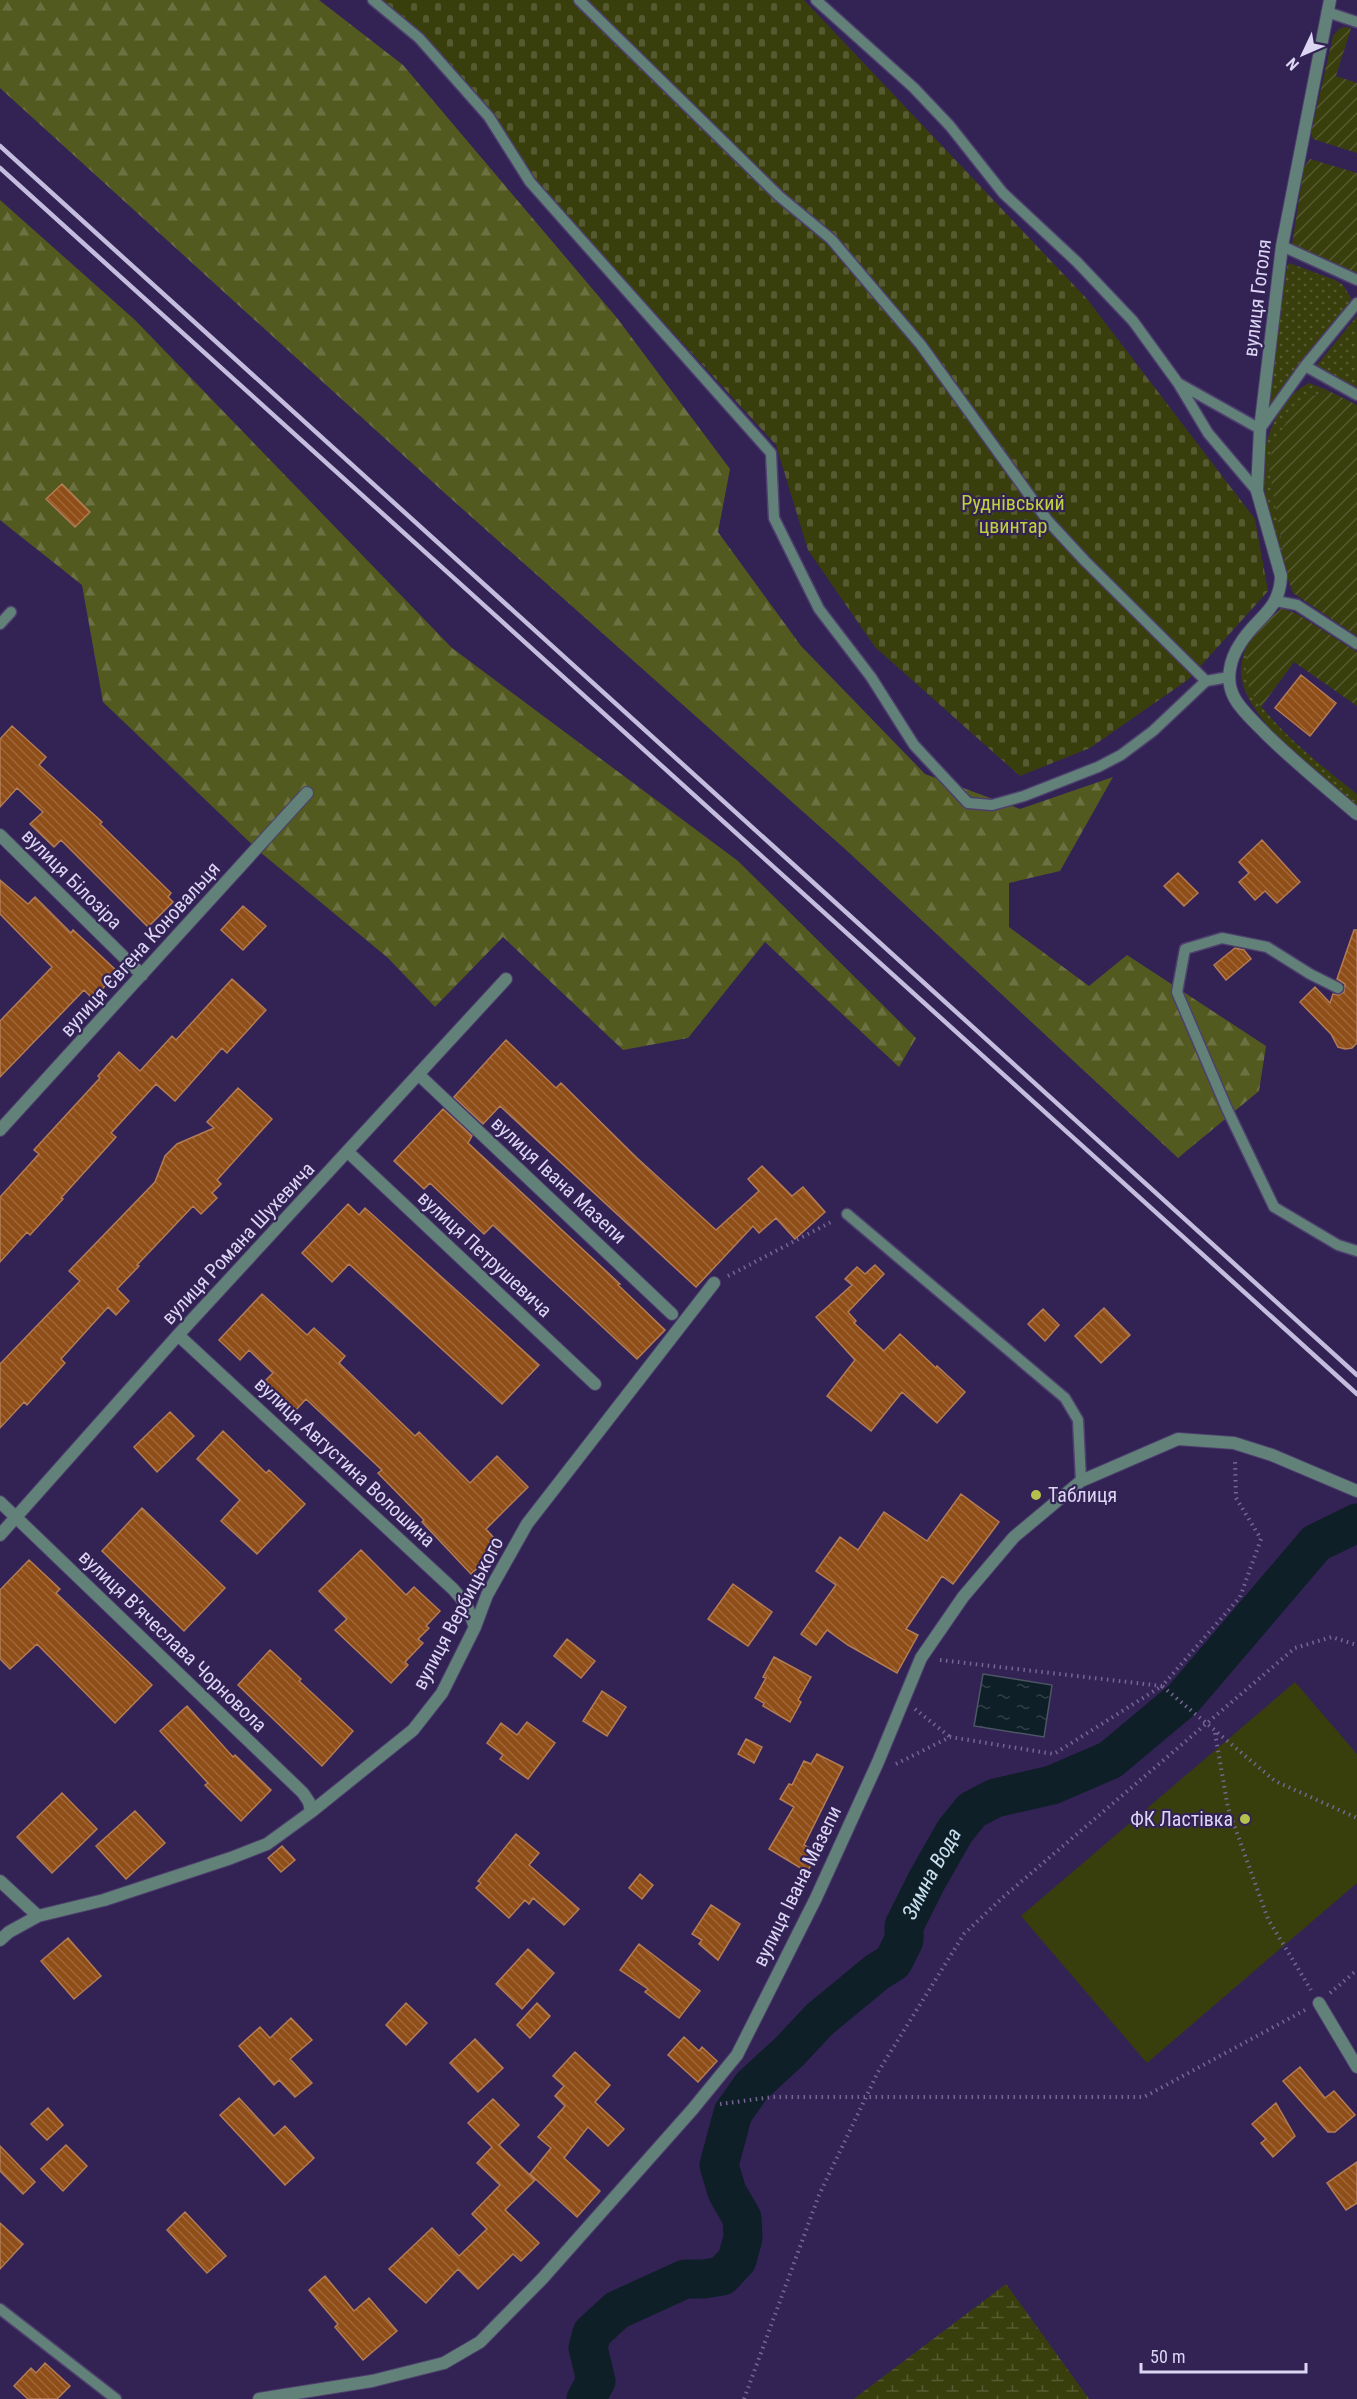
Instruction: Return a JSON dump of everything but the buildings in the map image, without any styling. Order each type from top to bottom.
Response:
[{"type":"street","name":"вулиця Гоголя","points":[[1276,601],[1281,589],[1281,576],[1257,490],[1260,429],[1282,246],[1329,6]]},
{"type":"street","points":[[1276,601],[1239,645],[1231,663],[1229,677],[1233,696],[1252,720],[1297,764],[1357,814]]},
{"type":"street","name":"вулиця Євгена Коновальця","points":[[0,1130],[307,793]]},
{"type":"street","name":"вулиця Білозіра","points":[[0,835],[142,975]]},
{"type":"street","name":"вулиця Романа Шухевича","points":[[0,1535],[178,1335],[506,979]]},
{"type":"street","name":"вулиця Івана Мазепи","points":[[419,1074],[672,1314]]},
{"type":"street","name":"вулиця Петрушевича","points":[[348,1152],[595,1384]]},
{"type":"street","name":"вулиця Вербицького","points":[[0,1940],[9,1932],[38,1917],[104,1900],[267,1844],[311,1812],[413,1730],[442,1693],[475,1627],[487,1595],[528,1524],[714,1283]]},
{"type":"street","name":"вулиця Августина Волошина","points":[[178,1335],[453,1589],[466,1604],[475,1627]]},
{"type":"street","name":"вулиця Івана Мазепи","points":[[259,2399],[372,2381],[444,2363],[480,2342],[542,2279],[692,2110],[737,2055],[816,1898],[921,1658],[963,1597],[1014,1537],[1081,1481],[1178,1439],[1234,1443],[1272,1455],[1357,1491]]},
{"type":"street","name":"вулиця Вʼячеслава Чорновола","points":[[0,1502],[303,1793],[309,1802],[311,1812]]},
{"type":"street","points":[[0,1881],[38,1917]]},
{"type":"street","points":[[1319,2003],[1357,2067]]},
{"type":"lane","points":[[373,0],[419,38],[481,108],[530,182],[771,453],[774,518],[819,609],[871,677],[914,745],[968,803],[992,805],[1098,767],[1121,755],[1153,731],[1206,681],[1229,677]]},
{"type":"lane","points":[[579,0],[779,196],[831,239],[921,345],[1048,521],[1206,681]]},
{"type":"lane","points":[[816,0],[914,88],[950,126],[1003,193],[1077,262],[1133,321],[1178,382],[1208,433],[1257,490]]},
{"type":"lane","points":[[1329,6],[1357,22]]},
{"type":"lane","points":[[1282,246],[1357,280]]},
{"type":"lane","points":[[1178,382],[1260,429],[1305,366],[1357,303]]},
{"type":"lane","points":[[1305,366],[1357,395]]},
{"type":"lane","points":[[1276,601],[1297,604],[1357,644]]},
{"type":"lane","points":[[0,624],[11,612]]},
{"type":"lane","points":[[1338,988],[1310,974],[1267,947],[1222,938],[1185,949],[1177,992],[1227,1109],[1274,1207],[1338,1245],[1357,1251]]},
{"type":"lane","points":[[847,1214],[1065,1398],[1078,1420],[1081,1481]]},
{"type":"lane","points":[[0,2309],[116,2399]]},
{"type":"path","points":[[714,1283],[847,1214]]},
{"type":"path","points":[[904,1700],[950,1737],[1054,1754],[1162,1686],[1240,1597],[1262,1539],[1236,1498],[1234,1443]]},
{"type":"path","points":[[744,2399],[819,2195],[878,2072],[964,1934],[1002,1898],[1295,1648],[1332,1636],[1357,1645]]},
{"type":"path","points":[[921,1658],[1162,1686],[1190,1707],[1215,1732],[1275,1781],[1357,1818]]},
{"type":"path","points":[[1215,1732],[1228,1808],[1268,1919],[1319,2003]]},
{"type":"path","points":[[871,1776],[950,1737]]},
{"type":"path","points":[[734,2101],[772,2097],[866,2096],[1144,2097],[1319,2003],[1357,1970]]},
{"type":"green space","points":[[0,0],[319,0],[403,65],[617,318],[730,469],[718,532],[801,646],[925,774],[1020,809],[1113,777],[1060,871],[1009,883],[1009,927],[1089,986],[1127,955],[1266,1046],[1259,1091],[1178,1158],[845,849],[448,496],[0,88]]},
{"type":"green space","name":"Руднівський цвинтар","points":[[381,0],[804,0],[1087,299],[1255,519],[1268,591],[1189,679],[1090,748],[1020,776],[875,647],[808,550],[776,445],[541,188],[492,112],[425,37]]},
{"type":"green space","points":[[1344,27],[1351,28],[1336,76],[1357,83],[1357,153],[1313,139],[1311,133],[1333,36]]},
{"type":"green space","points":[[1310,159],[1357,173],[1357,276],[1292,245],[1304,167]]},
{"type":"green space","points":[[0,200],[135,320],[452,648],[738,861],[916,1038],[899,1067],[765,942],[688,1038],[623,1050],[503,937],[435,1007],[388,958],[260,852],[103,702],[82,585],[0,520]]},
{"type":"green space","points":[[1289,263],[1335,280],[1343,285],[1351,298],[1348,306],[1271,404],[1268,399]]},
{"type":"green space","points":[[1357,316],[1357,388],[1316,366]]},
{"type":"green space","points":[[1309,383],[1329,391],[1312,396],[1268,462],[1288,579],[1266,497],[1263,477],[1264,457],[1268,436],[1280,411],[1295,393]]},
{"type":"green space","points":[[1329,391],[1357,405],[1357,636],[1293,593],[1288,579],[1268,463],[1277,437],[1292,414],[1312,396]]},
{"type":"green space","points":[[1282,608],[1297,614],[1357,652],[1357,706],[1294,662],[1261,707],[1249,689],[1245,663],[1256,630]]},
{"type":"green space","points":[[1256,630],[1249,689],[1285,733],[1357,794],[1357,806],[1285,744],[1253,706],[1244,687],[1241,668],[1246,648]]},
{"type":"green space","name":"ФК Ластівка","points":[[1295,1682],[1357,1754],[1357,1883],[1147,2063],[1021,1916]]},
{"type":"green space","points":[[1006,2284],[1089,2399],[854,2399],[855,2398]]},
{"type":"water","points":[[983,1674],[1052,1685],[1044,1737],[974,1726]]},
{"type":"waterway","name":"Зимна Вода","points":[[586,2399],[596,2381],[588,2348],[592,2333],[617,2310],[685,2279],[722,2276],[737,2260],[743,2238],[742,2218],[727,2192],[719,2165],[733,2113],[752,2086],[820,2019],[877,1972],[893,1962],[904,1940],[904,1926],[927,1880],[955,1831],[972,1810],[995,1798],[1052,1785],[1110,1760],[1183,1699],[1316,1543],[1357,1523]]},
{"type":"railway","points":[[0,146],[1357,1375]]},
{"type":"railway","points":[[0,168],[1357,1394]]},
{"type":"place","name":"Таблиця","points":[[1036,1495]]},
{"type":"place","name":"ФК Ластівка","points":[[1245,1819]]}]
